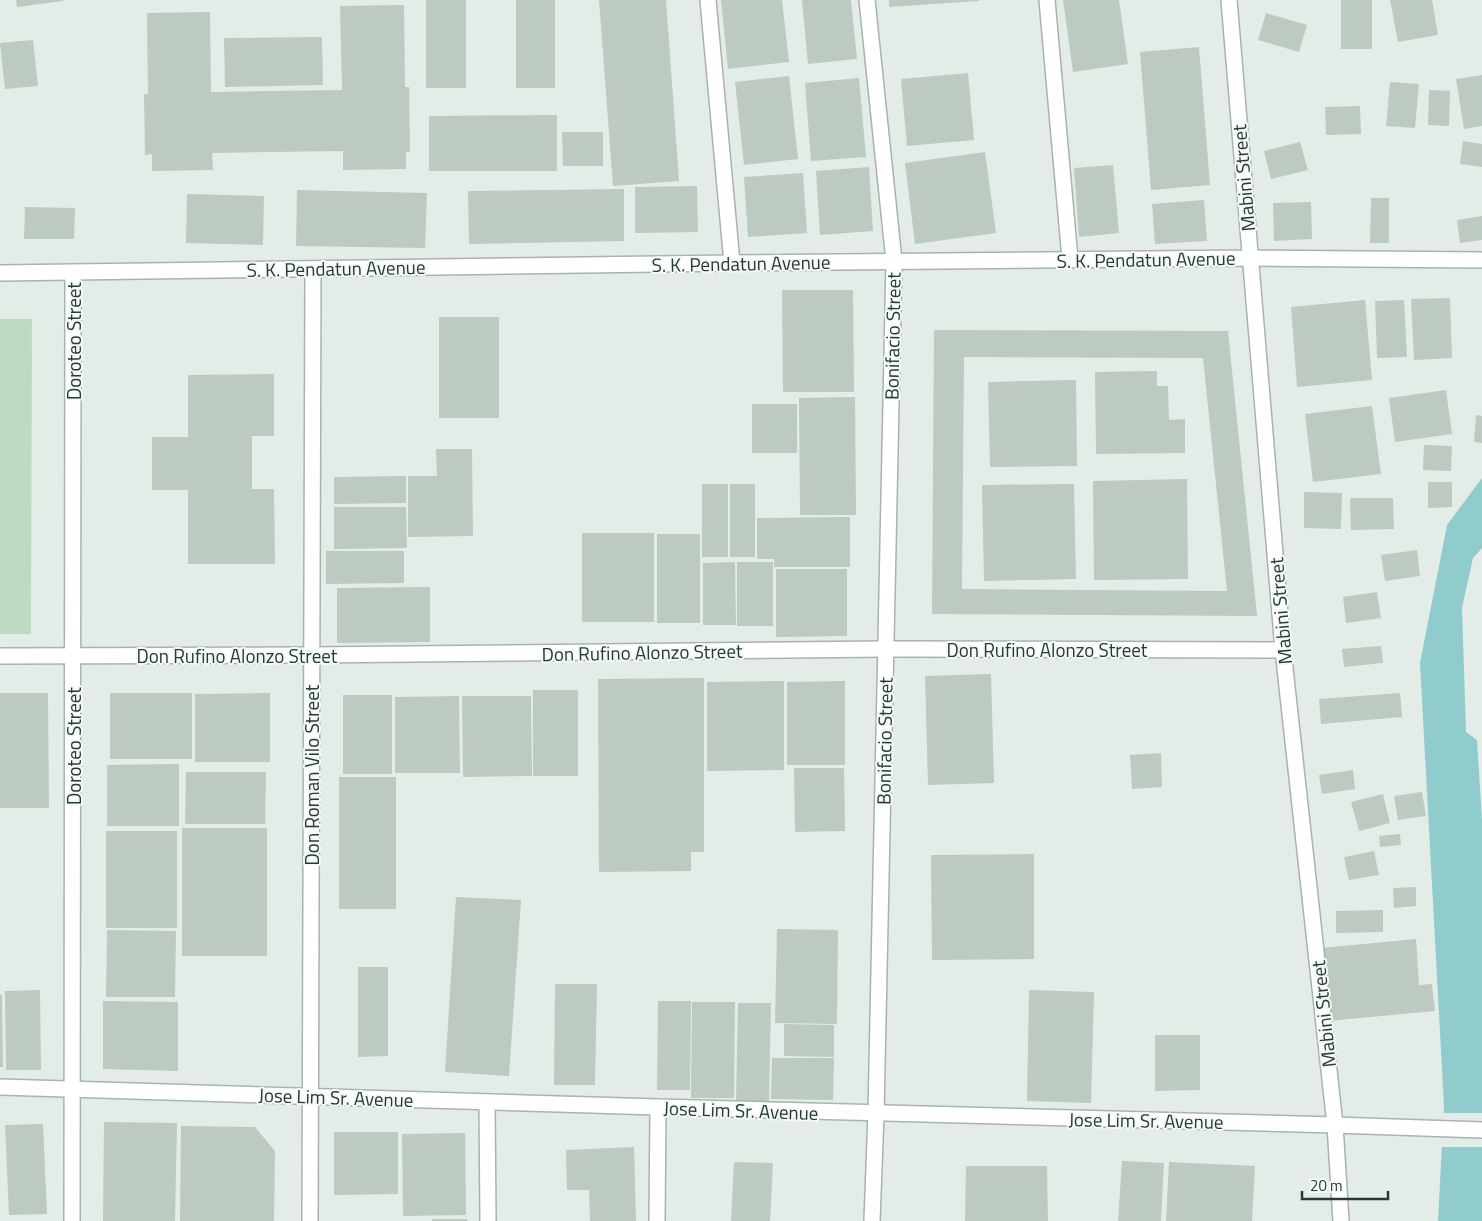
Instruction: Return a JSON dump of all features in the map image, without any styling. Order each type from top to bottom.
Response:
[{"type":"street","points":[[708,0],[732,263]]},
{"type":"street","name":"Bonifacio Street","points":[[867,0],[894,261],[876,1114],[872,1221]]},
{"type":"street","points":[[1047,0],[1070,259]]},
{"type":"street","name":"Mabini Street","points":[[1229,0],[1283,650],[1335,1125],[1341,1221]]},
{"type":"street","name":"S. K. Pendatun Avenue","points":[[0,273],[1070,259],[1482,260]]},
{"type":"street","name":"Don Roman Vilo Street","points":[[310,1221],[313,268]]},
{"type":"street","name":"Doroteo Street","points":[[72,1221],[73,272]]},
{"type":"street","name":"Don Rufino Alonzo Street","points":[[0,656],[885,649],[1283,650]]},
{"type":"street","name":"Jose Lim Sr. Avenue","points":[[0,1087],[876,1114],[1482,1130]]},
{"type":"street","points":[[487,1102],[488,1221]]},
{"type":"street","points":[[657,1221],[658,1107]]},
{"type":"green space","points":[[0,319],[32,319],[31,634],[0,634]]},
{"type":"water","points":[[1482,478],[1482,548],[1473,558],[1462,608],[1466,732],[1477,740],[1482,821],[1482,1221],[1438,1221],[1444,1106],[1420,663],[1447,525]]},
{"type":"pier","points":[[1441,1113],[1482,1113],[1482,1147],[1439,1147]]},
{"type":"building","points":[[16,0],[63,0],[63,1],[17,7]]},
{"type":"building","points":[[426,0],[466,0],[466,88],[426,88]]},
{"type":"building","points":[[516,0],[555,0],[555,88],[516,88]]},
{"type":"building","points":[[599,0],[666,0],[679,181],[613,186]]},
{"type":"building","points":[[721,0],[782,0],[789,62],[728,69]]},
{"type":"building","points":[[802,0],[851,0],[857,59],[808,64]]},
{"type":"building","points":[[889,0],[979,0],[979,1],[889,7]]},
{"type":"building","points":[[1063,0],[1119,0],[1128,64],[1073,72]]},
{"type":"building","points":[[1341,0],[1372,0],[1372,49],[1341,49]]},
{"type":"building","points":[[1390,0],[1432,0],[1438,35],[1398,42]]},
{"type":"building","points":[[404,5],[405,87],[409,87],[410,152],[406,152],[406,169],[343,170],[343,151],[212,153],[213,170],[152,171],[152,154],[145,155],[144,94],[148,94],[147,13],[210,12],[211,92],[342,90],[340,6]]},
{"type":"building","points":[[1266,13],[1307,25],[1299,52],[1258,40]]},
{"type":"building","points":[[322,37],[323,85],[225,87],[224,38]]},
{"type":"building","points":[[33,40],[38,86],[5,89],[0,43]]},
{"type":"building","points":[[1199,47],[1210,185],[1151,190],[1140,52]]},
{"type":"building","points":[[968,73],[974,140],[907,146],[901,79]]},
{"type":"building","points":[[1482,75],[1482,126],[1464,129],[1456,79]]},
{"type":"building","points":[[789,76],[798,159],[744,165],[735,82]]},
{"type":"building","points":[[859,78],[866,157],[811,161],[805,83]]},
{"type":"building","points":[[1390,82],[1419,84],[1415,128],[1386,126]]},
{"type":"building","points":[[1429,90],[1450,91],[1449,126],[1428,125]]},
{"type":"building","points":[[1360,106],[1361,134],[1326,135],[1325,107]]},
{"type":"building","points":[[557,115],[557,171],[429,171],[429,116]]},
{"type":"building","points":[[562,132],[603,132],[603,166],[563,166]]},
{"type":"building","points":[[1463,141],[1482,144],[1482,167],[1460,164]]},
{"type":"building","points":[[1300,142],[1308,170],[1271,179],[1264,151]]},
{"type":"building","points":[[985,152],[996,233],[915,244],[905,163]]},
{"type":"building","points":[[1113,165],[1119,233],[1079,237],[1074,168]]},
{"type":"building","points":[[869,167],[873,231],[820,235],[816,171]]},
{"type":"building","points":[[803,173],[807,233],[748,237],[744,177]]},
{"type":"building","points":[[697,186],[698,232],[635,233],[635,187]]},
{"type":"building","points":[[624,189],[624,241],[469,244],[468,191]]},
{"type":"building","points":[[297,190],[427,193],[425,248],[296,246]]},
{"type":"building","points":[[187,194],[264,196],[263,245],[186,243]]},
{"type":"building","points":[[1371,198],[1389,198],[1389,243],[1370,243]]},
{"type":"building","points":[[1204,200],[1207,241],[1155,244],[1152,204]]},
{"type":"building","points":[[1311,202],[1312,239],[1274,241],[1273,203]]},
{"type":"building","points":[[25,207],[75,208],[74,239],[24,239]]},
{"type":"building","points":[[1482,216],[1482,240],[1460,243],[1457,220]]},
{"type":"building","points":[[782,290],[853,290],[854,392],[783,392]]},
{"type":"building","points":[[1450,298],[1452,358],[1414,360],[1411,299]]},
{"type":"building","points":[[1365,300],[1372,380],[1297,387],[1291,307]]},
{"type":"building","points":[[1404,300],[1407,357],[1377,358],[1375,301]]},
{"type":"building","points":[[439,317],[499,317],[499,418],[439,418]]},
{"type":"building","points":[[934,330],[1228,331],[1257,616],[932,614]],"holes":[[[964,357],[1203,358],[1227,591],[962,589]]]},
{"type":"building","points":[[1157,371],[1157,386],[1168,386],[1169,420],[1185,419],[1185,453],[1096,454],[1095,372]]},
{"type":"building","points":[[274,374],[274,436],[252,436],[252,489],[274,489],[275,564],[188,564],[188,490],[152,490],[152,437],[188,437],[188,375]]},
{"type":"building","points":[[1076,380],[1077,466],[990,467],[988,382]]},
{"type":"building","points":[[1446,390],[1452,434],[1395,442],[1389,398]]},
{"type":"building","points":[[855,397],[856,515],[800,515],[799,398]]},
{"type":"building","points":[[752,404],[797,404],[797,453],[752,453]]},
{"type":"building","points":[[1372,406],[1381,474],[1313,482],[1305,414]]},
{"type":"building","points":[[1476,415],[1482,416],[1482,443],[1474,442]]},
{"type":"building","points":[[1424,445],[1452,446],[1451,471],[1423,470]]},
{"type":"building","points":[[436,449],[472,449],[473,536],[408,537],[408,476],[437,476]]},
{"type":"building","points":[[406,476],[406,503],[334,504],[334,477]]},
{"type":"building","points":[[1187,479],[1188,579],[1094,580],[1093,481]]},
{"type":"building","points":[[1428,482],[1452,482],[1452,507],[1428,508]]},
{"type":"building","points":[[702,484],[728,484],[728,557],[702,557]]},
{"type":"building","points":[[730,484],[755,484],[755,557],[730,557]]},
{"type":"building","points":[[1074,484],[1076,579],[984,581],[982,485]]},
{"type":"building","points":[[1304,492],[1342,493],[1341,529],[1304,528]]},
{"type":"building","points":[[1350,498],[1393,498],[1394,529],[1351,530]]},
{"type":"building","points":[[334,507],[406,507],[407,548],[334,549]]},
{"type":"building","points":[[850,517],[850,567],[774,567],[774,559],[757,559],[757,518]]},
{"type":"building","points":[[582,533],[654,533],[654,622],[582,622]]},
{"type":"building","points":[[657,534],[700,534],[700,623],[657,623]]},
{"type":"building","points":[[1417,550],[1420,576],[1385,581],[1381,555]]},
{"type":"building","points":[[326,551],[404,551],[404,583],[326,584]]},
{"type":"building","points":[[735,562],[736,625],[703,625],[703,563]]},
{"type":"building","points":[[737,562],[773,562],[773,626],[737,626]]},
{"type":"building","points":[[776,569],[847,569],[847,636],[776,637]]},
{"type":"building","points":[[430,587],[430,642],[337,643],[337,588]]},
{"type":"building","points":[[1377,592],[1381,618],[1346,623],[1343,597]]},
{"type":"building","points":[[1381,646],[1383,663],[1344,667],[1342,649]]},
{"type":"building","points":[[991,674],[994,783],[928,785],[925,676]]},
{"type":"building","points":[[704,678],[704,852],[691,852],[691,871],[599,872],[598,679]]},
{"type":"building","points":[[784,681],[784,770],[707,771],[707,682]]},
{"type":"building","points":[[845,681],[845,765],[787,765],[787,682]]},
{"type":"building","points":[[533,690],[578,690],[578,776],[533,776]]},
{"type":"building","points":[[0,693],[48,693],[49,808],[0,808]]},
{"type":"building","points":[[110,693],[192,693],[192,759],[110,759]]},
{"type":"building","points":[[270,693],[270,762],[195,762],[195,694]]},
{"type":"building","points":[[1400,693],[1402,717],[1321,724],[1319,699]]},
{"type":"building","points":[[343,695],[392,695],[392,774],[343,774]]},
{"type":"building","points":[[459,696],[460,773],[395,773],[395,697]]},
{"type":"building","points":[[462,696],[531,696],[532,776],[463,777]]},
{"type":"building","points":[[1161,753],[1162,787],[1132,789],[1130,755]]},
{"type":"building","points":[[179,764],[179,826],[107,826],[107,765]]},
{"type":"building","points":[[794,768],[844,768],[845,831],[795,832]]},
{"type":"building","points":[[1353,770],[1355,789],[1322,794],[1319,775]]},
{"type":"building","points":[[186,772],[266,772],[265,824],[185,824]]},
{"type":"building","points":[[339,777],[396,777],[396,909],[339,909]]},
{"type":"building","points":[[1422,792],[1426,816],[1398,820],[1394,796]]},
{"type":"building","points":[[1383,794],[1390,823],[1359,831],[1351,802]]},
{"type":"building","points":[[182,828],[267,828],[267,956],[182,956]]},
{"type":"building","points":[[106,831],[177,831],[177,928],[106,928]]},
{"type":"building","points":[[1400,834],[1401,845],[1380,847],[1379,836]]},
{"type":"building","points":[[1374,851],[1379,875],[1349,880],[1344,857]]},
{"type":"building","points":[[1034,854],[1034,959],[932,960],[931,855]]},
{"type":"building","points":[[1416,887],[1416,906],[1394,908],[1393,888]]},
{"type":"building","points":[[456,897],[521,900],[509,1076],[445,1072]]},
{"type":"building","points":[[1383,910],[1383,932],[1336,933],[1336,911]]},
{"type":"building","points":[[777,929],[838,930],[837,1024],[775,1023]]},
{"type":"building","points":[[107,930],[176,931],[175,997],[106,997]]},
{"type":"building","points":[[1416,939],[1419,985],[1432,984],[1435,1011],[1328,1021],[1321,948]]},
{"type":"building","points":[[358,967],[388,967],[388,1056],[358,1057]]},
{"type":"building","points":[[555,984],[597,984],[595,1085],[554,1085]]},
{"type":"building","points":[[40,990],[41,1070],[6,1070],[5,991]]},
{"type":"building","points":[[1029,990],[1094,992],[1091,1103],[1027,1101]]},
{"type":"building","points":[[0,995],[2,995],[3,1067],[0,1067]]},
{"type":"building","points":[[103,1001],[178,1002],[178,1071],[103,1069]]},
{"type":"building","points":[[658,1001],[691,1001],[690,1090],[657,1090]]},
{"type":"building","points":[[692,1002],[735,1002],[734,1098],[691,1098]]},
{"type":"building","points":[[738,1003],[771,1003],[769,1101],[736,1101]]},
{"type":"building","points":[[784,1024],[834,1025],[834,1057],[784,1056]]},
{"type":"building","points":[[1155,1035],[1200,1035],[1200,1090],[1155,1091]]},
{"type":"building","points":[[772,1058],[834,1058],[833,1100],[771,1099]]},
{"type":"building","points":[[104,1122],[177,1123],[175,1221],[103,1221]]},
{"type":"building","points":[[43,1124],[47,1214],[9,1215],[5,1125]]},
{"type":"building","points":[[181,1126],[255,1127],[275,1151],[274,1221],[180,1221]]},
{"type":"building","points":[[334,1132],[398,1132],[398,1194],[334,1195]]},
{"type":"building","points":[[465,1133],[466,1215],[403,1216],[402,1134]]},
{"type":"building","points":[[634,1147],[636,1221],[590,1221],[589,1190],[567,1190],[566,1150]]},
{"type":"building","points":[[1122,1161],[1164,1163],[1161,1221],[1118,1221]]},
{"type":"building","points":[[734,1162],[773,1163],[770,1221],[731,1221]]},
{"type":"building","points":[[1169,1162],[1255,1166],[1252,1221],[1166,1221]]},
{"type":"building","points":[[966,1166],[1047,1166],[1048,1221],[965,1221]]},
{"type":"building","points":[[432,1219],[467,1219],[467,1221],[432,1221]]}]
